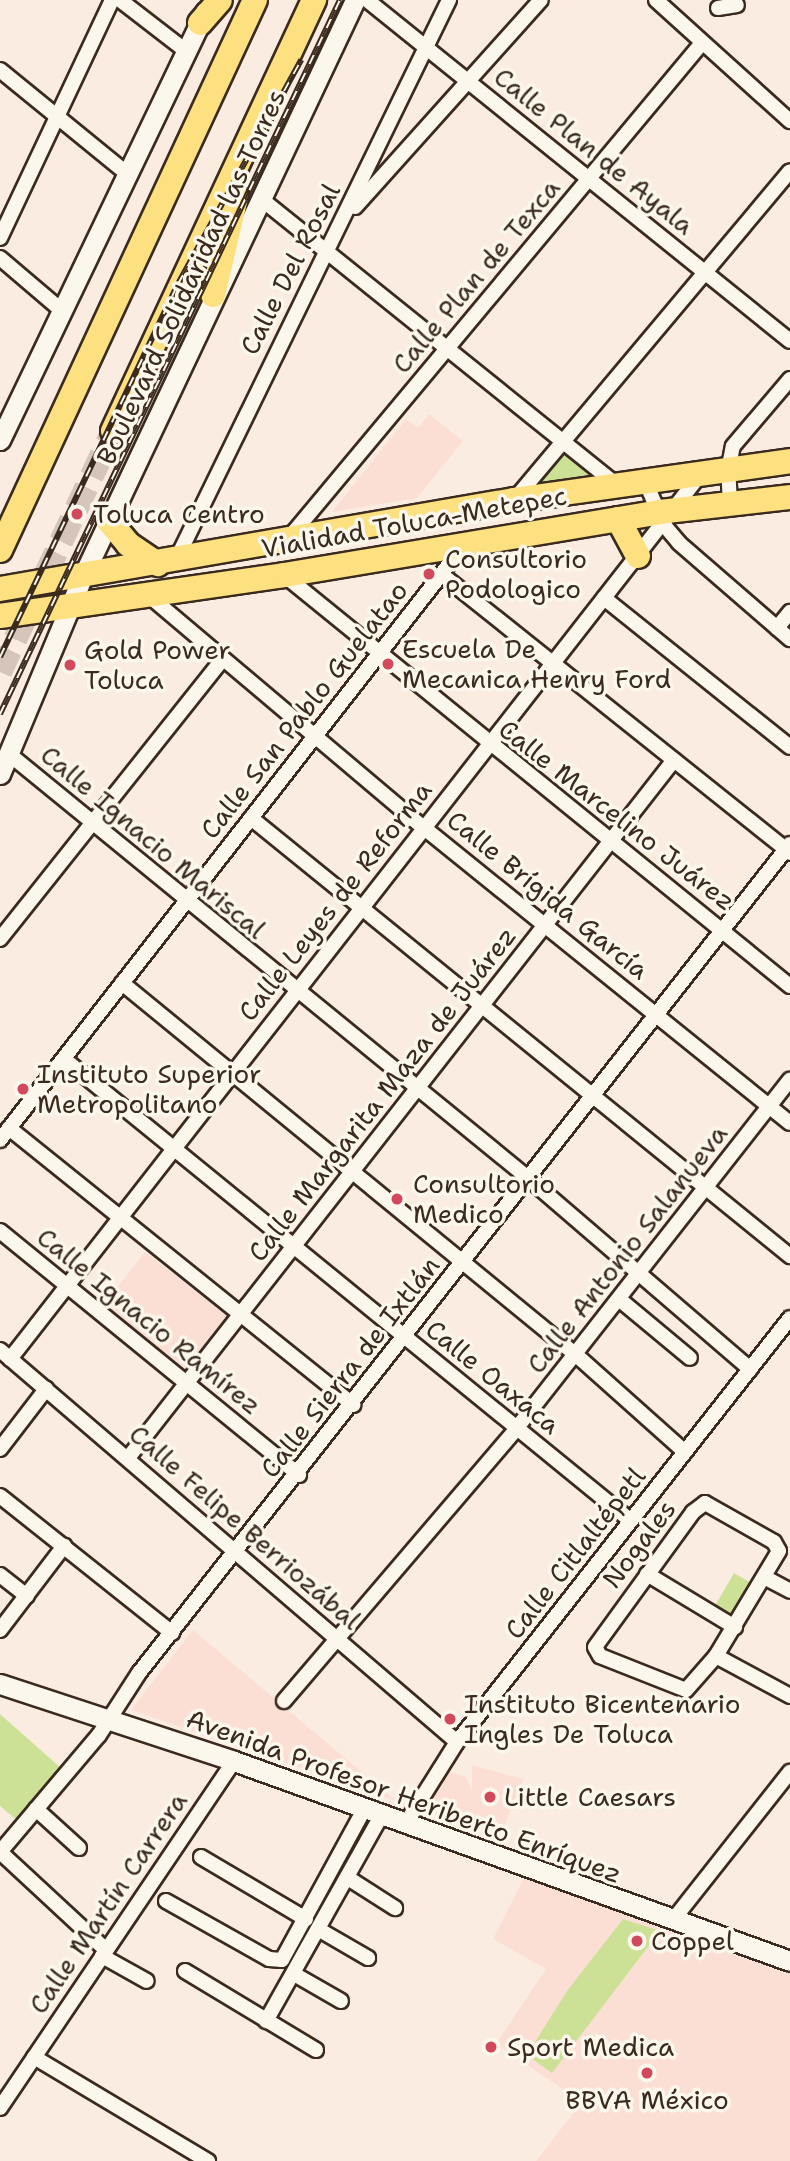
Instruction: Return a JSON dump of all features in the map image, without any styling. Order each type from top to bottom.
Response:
[{"type":"highway","points":[[200,23],[220,0]]},
{"type":"highway","points":[[0,550],[256,0]]},
{"type":"highway","name":"Boulevard Solidaridad las Torres","points":[[113,431],[314,0]]},
{"type":"highway","points":[[213,295],[251,139]]},
{"type":"highway","name":"Vialidad Toluca-Metepec","points":[[11,588],[82,578],[514,500],[790,461]]},
{"type":"highway","name":"Vialidad Toluca-Metepec","points":[[3,616],[284,575],[467,542],[618,519],[666,516],[730,504],[790,497]]},
{"type":"highway","points":[[618,519],[638,556]]},
{"type":"highway","points":[[109,521],[128,544],[167,562]]},
{"type":"main road","points":[[0,440],[125,172],[211,0]]},
{"type":"main road","name":"Boulevard Solidaridad las Torres","points":[[0,774],[82,578],[213,295],[355,0]]},
{"type":"main road","name":"Avenida Profesor Heriberto Enríquez","points":[[0,1684],[234,1761],[790,1961]]},
{"type":"street","points":[[0,238],[112,0]]},
{"type":"street","points":[[120,0],[186,51]]},
{"type":"street","name":"Calle Plan de Ayala","points":[[367,0],[790,341]]},
{"type":"street","name":"Calle Del Rosal","points":[[167,562],[344,218],[449,0]]},
{"type":"street","points":[[344,218],[471,82],[541,0]]},
{"type":"street","points":[[656,0],[790,121]]},
{"type":"street","points":[[718,8],[738,7]]},
{"type":"street","name":"Calle Plan de Texca","points":[[287,540],[702,43]]},
{"type":"street","points":[[0,70],[125,172]]},
{"type":"street","points":[[514,500],[702,271],[790,171]]},
{"type":"street","points":[[260,198],[560,442],[620,487]]},
{"type":"street","points":[[0,258],[61,310]]},
{"type":"street","points":[[730,504],[728,471],[736,440],[790,379]]},
{"type":"street","name":"Calle Leyes de Reforma","points":[[5,1354],[66,1286],[121,1217],[700,475]]},
{"type":"street","points":[[646,483],[666,516],[790,639]]},
{"type":"street","name":"Calle San Pablo Guelatao","points":[[0,1140],[467,542]]},
{"type":"street","points":[[441,574],[789,849]]},
{"type":"street","name":"Calle Marcelino Juárez","points":[[284,575],[378,656],[790,986]]},
{"type":"street","name":"Calle Brígida García","points":[[148,595],[423,827],[790,1123]]},
{"type":"street","points":[[604,598],[790,747]]},
{"type":"street","points":[[777,628],[790,612]]},
{"type":"street","points":[[0,939],[223,659]]},
{"type":"street","name":"Calle Ignacio Mariscal","points":[[9,754],[90,825],[528,1178],[750,1370]]},
{"type":"street","name":"Calle Margarita Maza de Juárez","points":[[128,1458],[674,760]]},
{"type":"street","points":[[251,818],[361,911],[790,1256]]},
{"type":"street","name":"Calle Sierra de Ixtlán","points":[[0,1852],[109,1720],[172,1633],[299,1475],[722,930],[789,849]]},
{"type":"street","points":[[122,983],[575,1354],[685,1452]]},
{"type":"street","name":"Calle Oaxaca","points":[[64,1059],[631,1521]]},
{"type":"street","name":"Calle Antonio Salanueva","points":[[284,1702],[516,1429],[790,1080]]},
{"type":"street","points":[[9,1128],[353,1405]]},
{"type":"street","name":"Calle Ignacio Ramírez","points":[[0,1231],[299,1475]]},
{"type":"street","points":[[619,1299],[691,1358]]},
{"type":"street","name":"Calle Citlaltépetl","points":[[406,1823],[457,1742],[790,1318]]},
{"type":"street","name":"Calle Felipe Berriozábal","points":[[5,1354],[457,1742]]},
{"type":"street","points":[[0,1449],[46,1389]]},
{"type":"street","points":[[0,1496],[172,1633]]},
{"type":"street","name":"Nogales","points":[[716,1656],[686,1690],[596,1653],[598,1639],[702,1504],[778,1546],[766,1578]]},
{"type":"street","points":[[0,1630],[64,1546]]},
{"type":"street","points":[[647,1574],[735,1628]]},
{"type":"street","points":[[0,1575],[27,1596]]},
{"type":"street","points":[[790,1591],[766,1578],[716,1656],[790,1696]]},
{"type":"street","name":"Calle Martín Carrera","points":[[0,2108],[234,1761]]},
{"type":"street","points":[[673,1920],[790,1772]]},
{"type":"street","points":[[37,1809],[79,1849]]},
{"type":"street","points":[[266,2021],[348,1878],[374,1811]]},
{"type":"street","points":[[166,1901],[276,1961],[285,1956],[374,1811]]},
{"type":"street","points":[[0,1852],[104,1953],[147,1981]]},
{"type":"street","points":[[201,1857],[306,1919]]},
{"type":"street","points":[[348,1878],[395,1908]]},
{"type":"street","points":[[318,1929],[368,1958]]},
{"type":"street","points":[[185,1971],[316,2050]]},
{"type":"street","points":[[294,1974],[341,2001]]},
{"type":"street","points":[[34,2057],[208,2161]]},
{"type":"shaded area","points":[[429,414],[463,441],[417,498],[332,512],[406,419],[418,428]]},
{"type":"shaded area","points":[[145,1252],[230,1318],[189,1371],[104,1305]]},
{"type":"shaded area","points":[[193,1630],[396,1801],[131,1710]]},
{"type":"shaded area","points":[[472,1765],[523,1779],[502,1832],[472,1821],[468,1827],[427,1811],[431,1792],[448,1771],[466,1777],[472,1791]]},
{"type":"shaded area","points":[[524,1878],[790,1975],[790,2161],[536,2161],[582,2102],[496,2044],[546,1969],[493,1939]]},
{"type":"green space","points":[[562,451],[603,480],[530,489]]},
{"type":"green space","points":[[734,1573],[753,1584],[734,1618],[714,1607]]},
{"type":"green space","points":[[0,1714],[62,1769],[18,1821],[0,1806]]},
{"type":"green space","points":[[623,1919],[660,1931],[552,2073],[527,2055],[567,1991]]},
{"type":"tunnel","points":[[0,672],[113,431]]},
{"type":"railway","points":[[0,714],[340,0]]},
{"type":"railway","points":[[0,657],[178,284],[301,60]]},
{"type":"place","name":"Toluca Centro","points":[[77,514]]},
{"type":"place","name":"Consultorio Podologico","points":[[429,574]]},
{"type":"place","name":"Escuela De Mecanica Henry Ford","points":[[388,664]]},
{"type":"place","name":"Gold Power Toluca","points":[[70,665]]},
{"type":"place","name":"Instituto Superior Metropolitano","points":[[23,1089]]},
{"type":"place","name":"Consultorio Medico","points":[[397,1199]]},
{"type":"place","name":"Instituto Bicentenario Ingles De Toluca","points":[[450,1719]]},
{"type":"place","name":"Little Caesars","points":[[490,1797]]},
{"type":"place","name":"Coppel","points":[[637,1941]]},
{"type":"place","name":"Sport Medica","points":[[491,2047]]},
{"type":"place","name":"BBVA México","points":[[647,2073]]}]
